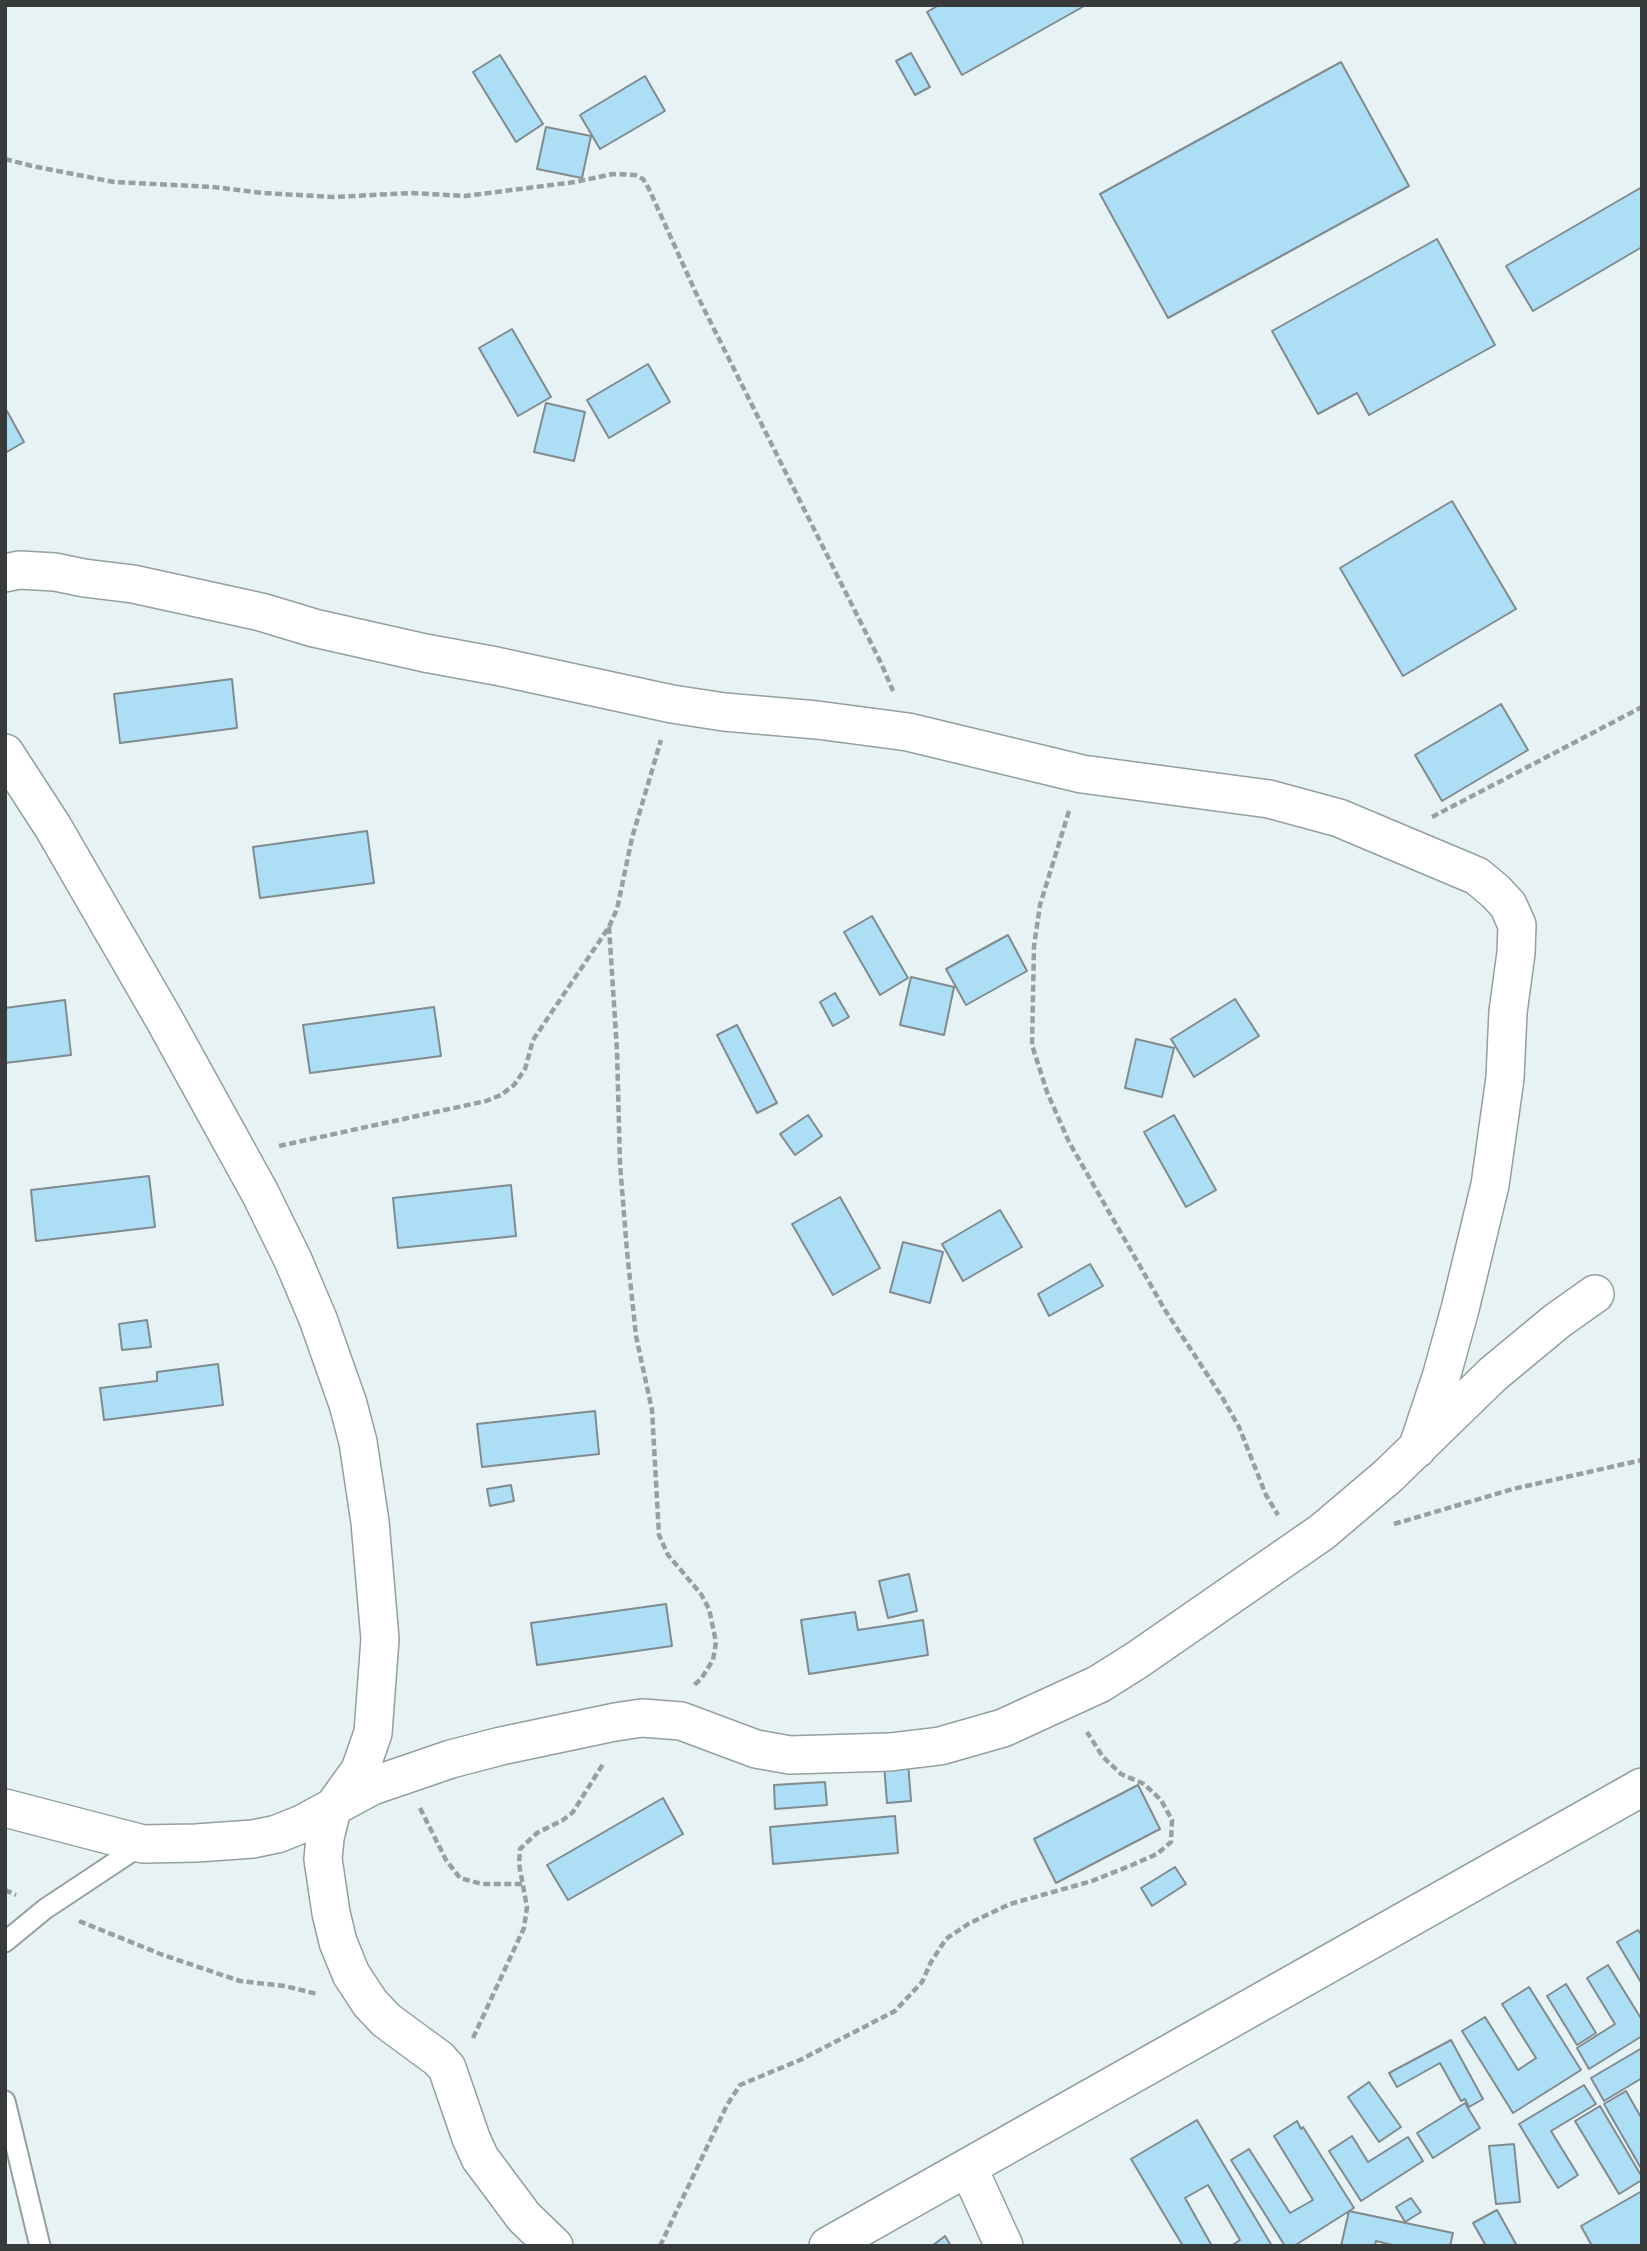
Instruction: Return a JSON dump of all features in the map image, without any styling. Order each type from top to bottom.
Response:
[{"type":"street","points":[[5,573],[19,570],[55,572],[132,584],[261,612],[314,628],[400,648],[672,704],[908,732],[1082,774],[1269,799],[1339,818],[1477,876],[1508,905],[1517,925],[1508,1012],[1505,1078],[1490,1185],[1450,1348],[1417,1449]]},
{"type":"street","points":[[5,753],[53,827],[236,1147],[293,1260],[331,1355],[358,1442],[370,1522],[380,1639],[373,1733],[360,1770],[332,1809],[325,1838],[323,1859],[338,1942],[351,1974],[370,2004],[447,2068],[480,2158],[524,2217],[554,2246]]},
{"type":"street","points":[[5,1808],[143,1844],[253,1839],[277,1834],[332,1809],[372,1786],[406,1775],[500,1746],[588,1726],[642,1718],[681,1721],[756,1749],[790,1755],[890,1752],[940,1746],[1003,1728],[1070,1698],[1137,1660],[1302,1547],[1350,1510],[1493,1374],[1557,1321],[1595,1294]]},
{"type":"street","points":[[828,2246],[1642,1787]]},
{"type":"street","points":[[968,2167],[1004,2246]]},
{"type":"lane","points":[[5,1942],[45,1909],[143,1844]]},
{"type":"lane","points":[[5,2101],[40,2246]]},
{"type":"path","points":[[5,159],[114,182],[334,197],[411,193],[465,196],[575,182],[613,174],[635,174],[643,179],[695,291],[881,663],[908,732]]},
{"type":"path","points":[[236,1147],[273,1147],[457,1108],[501,1095],[514,1085],[525,1069],[533,1040],[609,927],[617,908],[632,838],[672,704]]},
{"type":"path","points":[[1392,839],[1642,706]]},
{"type":"path","points":[[1082,774],[1041,905],[1034,946],[1032,1045],[1047,1092],[1069,1142],[1165,1310],[1222,1397],[1239,1427],[1266,1495],[1282,1523],[1302,1547]]},
{"type":"path","points":[[609,927],[617,1050],[620,1164],[627,1251],[636,1336],[652,1410],[659,1535],[668,1555],[701,1594],[709,1609],[716,1642],[713,1660],[701,1679],[691,1688]]},
{"type":"path","points":[[1384,1527],[1513,1489],[1642,1460]]},
{"type":"path","points":[[660,2246],[727,2105],[740,2085],[800,2060],[895,2011],[922,1982],[946,1939],[968,1924],[1010,1904],[1092,1881],[1132,1865],[1157,1854],[1171,1842],[1172,1820],[1161,1800],[1144,1784],[1121,1774],[1103,1757],[1070,1698]]},
{"type":"path","points":[[447,2068],[472,2041],[524,1928],[527,1907],[519,1854],[525,1843],[573,1812],[612,1751],[642,1718]]},
{"type":"path","points":[[406,1775],[446,1860],[460,1878],[482,1884],[523,1884]]},
{"type":"path","points":[[5,1890],[45,1909],[240,1981],[285,1986],[370,2004]]},
{"type":"building","points":[[939,5],[1086,5],[962,75],[927,12]]},
{"type":"building","points":[[911,53],[930,87],[915,95],[896,61]]},
{"type":"building","points":[[500,55],[543,124],[516,142],[473,72]]},
{"type":"building","points":[[1341,62],[1409,186],[1168,318],[1100,194]]},
{"type":"building","points":[[645,76],[665,111],[600,149],[580,115]]},
{"type":"building","points":[[546,127],[591,136],[582,178],[537,169]]},
{"type":"building","points":[[1642,187],[1642,247],[1533,311],[1506,266]]},
{"type":"building","points":[[1437,239],[1495,345],[1369,415],[1357,393],[1318,414],[1272,331]]},
{"type":"building","points":[[512,329],[551,397],[518,416],[479,348]]},
{"type":"building","points":[[648,364],[670,402],[609,438],[587,400]]},
{"type":"building","points":[[546,403],[585,412],[574,461],[534,452]]},
{"type":"building","points":[[7,411],[24,442],[5,453],[5,412]]},
{"type":"building","points":[[1452,501],[1516,609],[1403,676],[1340,568]]},
{"type":"building","points":[[232,679],[237,728],[120,743],[114,694]]},
{"type":"building","points":[[1501,704],[1528,750],[1442,801],[1415,755]]},
{"type":"building","points":[[367,831],[374,883],[260,898],[253,847]]},
{"type":"building","points":[[872,916],[908,978],[880,995],[844,932]]},
{"type":"building","points":[[1008,935],[1027,971],[966,1005],[946,969]]},
{"type":"building","points":[[911,977],[954,987],[944,1035],[900,1025]]},
{"type":"building","points":[[835,993],[849,1017],[833,1026],[820,1002]]},
{"type":"building","points":[[1235,999],[1259,1036],[1194,1077],[1171,1039]]},
{"type":"building","points":[[65,1000],[71,1055],[5,1063],[5,1008]]},
{"type":"building","points":[[434,1007],[441,1056],[310,1073],[303,1025]]},
{"type":"building","points":[[737,1025],[777,1103],[757,1113],[717,1035]]},
{"type":"building","points":[[1136,1039],[1174,1048],[1162,1097],[1125,1088]]},
{"type":"building","points":[[808,1115],[822,1136],[795,1155],[780,1134]]},
{"type":"building","points":[[1174,1115],[1216,1190],[1186,1207],[1144,1132]]},
{"type":"building","points":[[149,1176],[155,1227],[36,1241],[31,1190]]},
{"type":"building","points":[[511,1185],[516,1236],[398,1248],[393,1198]]},
{"type":"building","points":[[840,1197],[880,1268],[833,1295],[792,1224]]},
{"type":"building","points":[[1000,1210],[1022,1247],[963,1281],[942,1244]]},
{"type":"building","points":[[903,1242],[943,1252],[930,1303],[890,1292]]},
{"type":"building","points":[[1090,1264],[1103,1286],[1049,1316],[1038,1294]]},
{"type":"building","points":[[147,1320],[151,1347],[122,1350],[119,1324]]},
{"type":"building","points":[[218,1364],[223,1405],[104,1420],[100,1388],[157,1381],[157,1372]]},
{"type":"building","points":[[595,1411],[599,1454],[482,1467],[477,1424]]},
{"type":"building","points":[[511,1485],[514,1501],[490,1506],[487,1489]]},
{"type":"building","points":[[909,1574],[917,1611],[888,1618],[879,1581]]},
{"type":"building","points":[[666,1604],[672,1646],[537,1665],[531,1623]]},
{"type":"building","points":[[855,1612],[858,1630],[923,1620],[928,1655],[809,1674],[801,1620]]},
{"type":"building","points":[[908,1762],[911,1801],[887,1803],[884,1764]]},
{"type":"building","points":[[825,1782],[827,1805],[775,1809],[774,1785]]},
{"type":"building","points":[[1138,1785],[1160,1829],[1056,1883],[1034,1839]]},
{"type":"building","points":[[663,1798],[683,1834],[568,1900],[547,1865]]},
{"type":"building","points":[[895,1816],[898,1853],[773,1864],[770,1827]]},
{"type":"building","points":[[1175,1867],[1186,1884],[1152,1906],[1141,1888]]},
{"type":"building","points":[[1638,1930],[1642,1936],[1642,1984],[1617,1942]]},
{"type":"building","points":[[1608,1965],[1642,2020],[1642,2036],[1589,2069],[1577,2048],[1615,2024],[1587,1978]]},
{"type":"building","points":[[1566,1984],[1596,2033],[1577,2045],[1547,1996]]},
{"type":"building","points":[[1529,1987],[1581,2070],[1513,2113],[1462,2031],[1485,2017],[1518,2070],[1536,2058],[1502,2004]]},
{"type":"building","points":[[1451,2040],[1483,2099],[1469,2107],[1465,2099],[1461,2101],[1440,2063],[1397,2087],[1389,2073]]},
{"type":"building","points":[[1642,2048],[1642,2078],[1604,2101],[1591,2078]]},
{"type":"building","points":[[1369,2082],[1401,2127],[1379,2142],[1348,2097]]},
{"type":"building","points":[[1584,2085],[1596,2104],[1551,2131],[1578,2175],[1558,2188],[1519,2124]]},
{"type":"building","points":[[1626,2091],[1642,2119],[1642,2170],[1604,2104]]},
{"type":"building","points":[[1465,2103],[1480,2128],[1433,2158],[1417,2133]]},
{"type":"building","points":[[1600,2106],[1642,2177],[1642,2180],[1619,2194],[1575,2121]]},
{"type":"building","points":[[1197,2120],[1272,2246],[1231,2246],[1240,2240],[1208,2185],[1185,2198],[1212,2246],[1183,2246],[1131,2159]]},
{"type":"building","points":[[1297,2121],[1354,2208],[1294,2246],[1285,2246],[1231,2160],[1249,2149],[1290,2213],[1313,2200],[1274,2136]]},
{"type":"building","points":[[1352,2136],[1368,2162],[1408,2137],[1423,2161],[1361,2201],[1329,2151]]},
{"type":"building","points":[[1514,2144],[1520,2202],[1496,2204],[1489,2146]]},
{"type":"building","points":[[1642,2191],[1642,2246],[1592,2246],[1581,2226]]},
{"type":"building","points":[[1411,2198],[1421,2212],[1405,2222],[1396,2207]]},
{"type":"building","points":[[1497,2210],[1517,2246],[1486,2246],[1473,2223]]},
{"type":"building","points":[[1349,2211],[1453,2233],[1450,2246],[1396,2246],[1376,2241],[1375,2246],[1341,2246]]},
{"type":"building","points":[[945,2236],[951,2246],[932,2246]]}]
